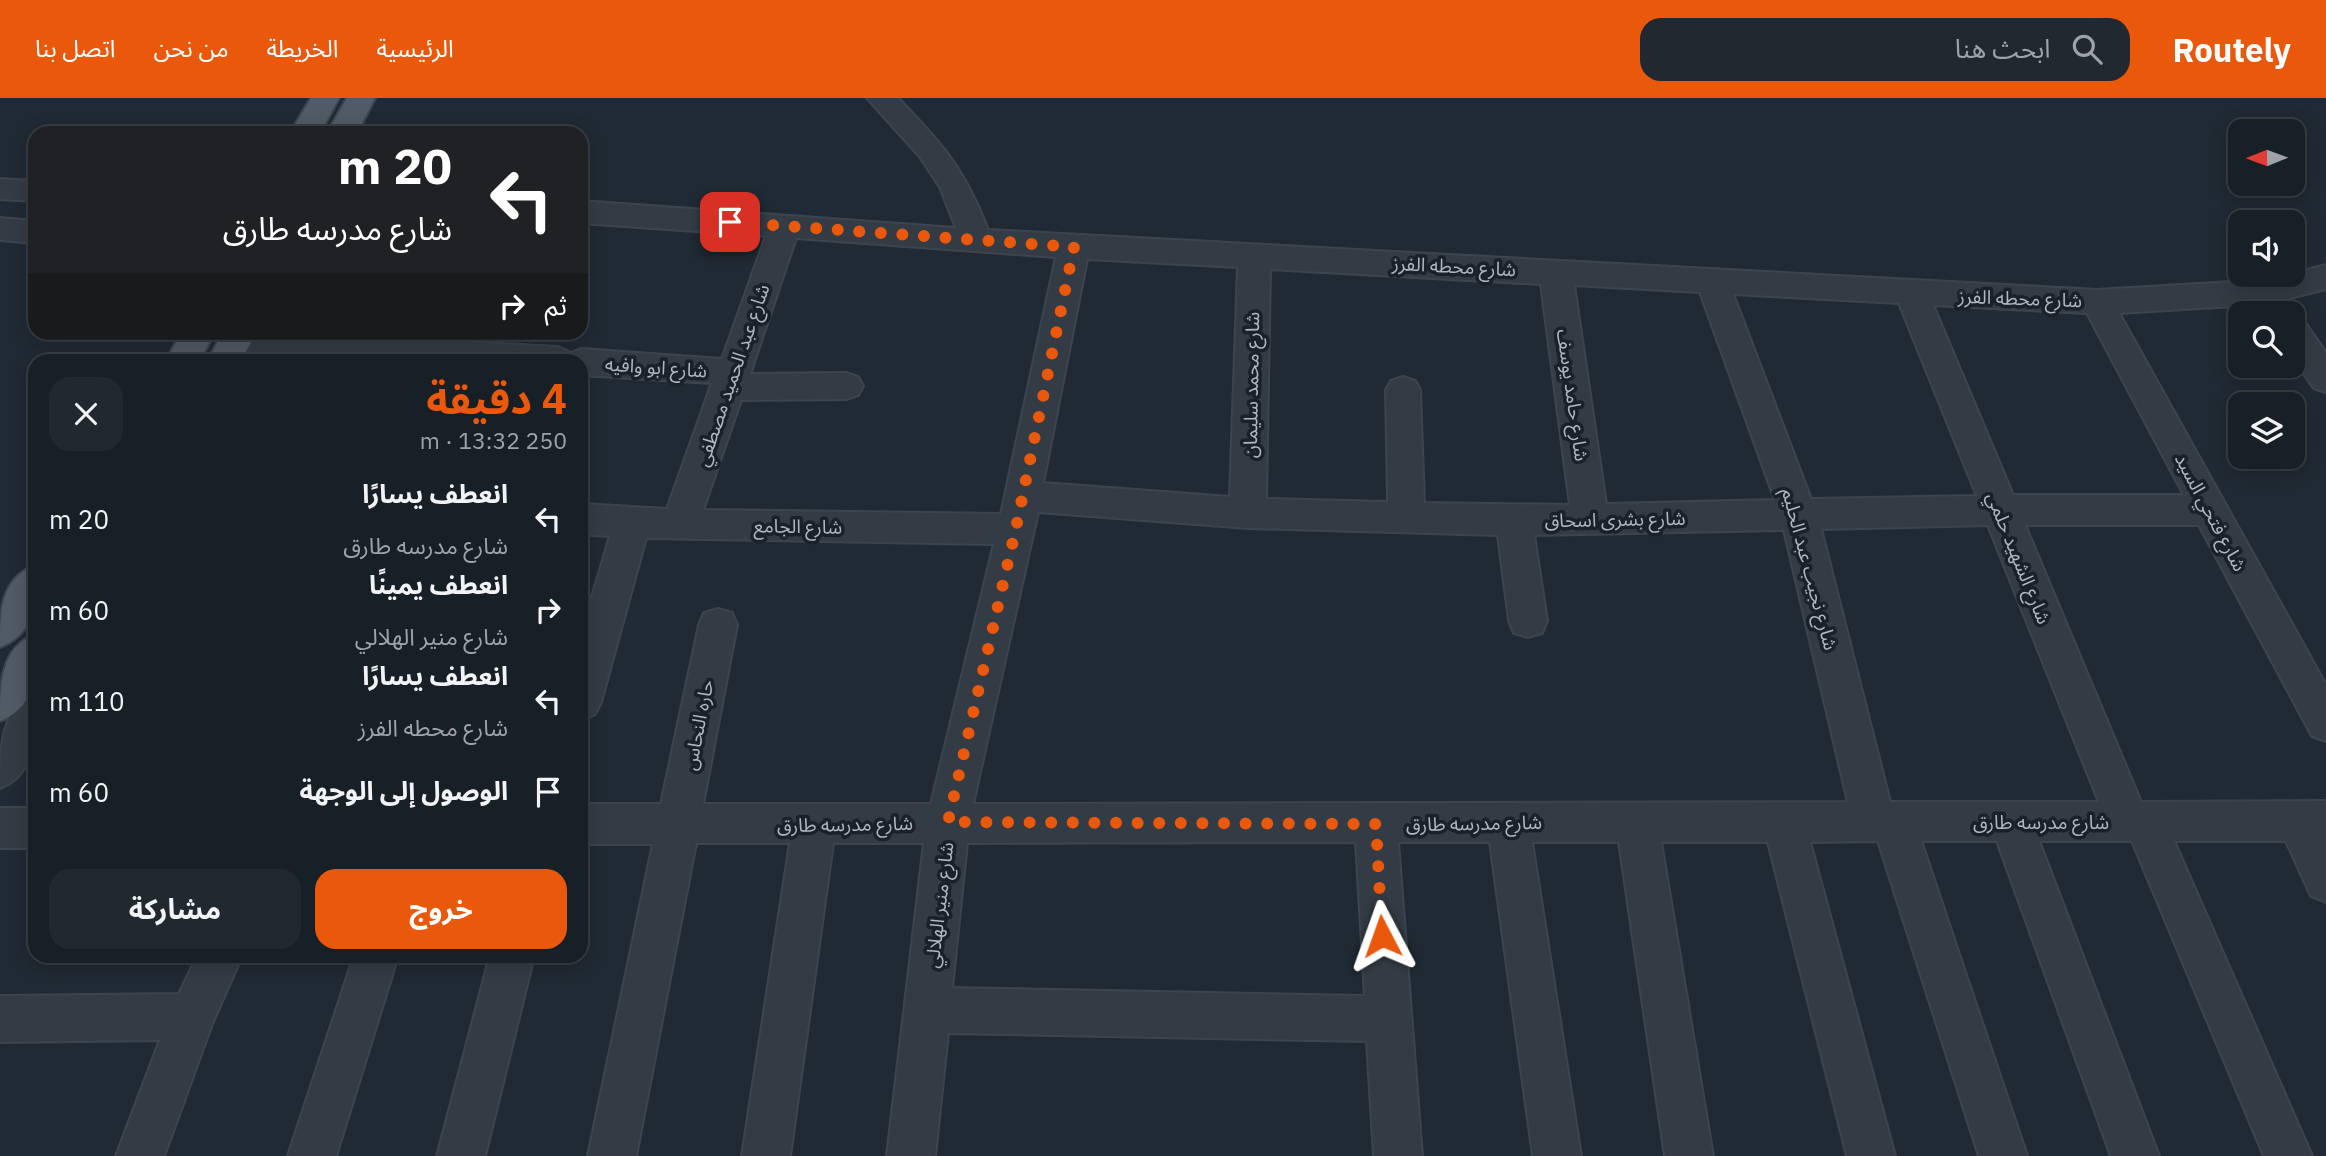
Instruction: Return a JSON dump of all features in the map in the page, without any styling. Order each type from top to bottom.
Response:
[{"type":"main road","points":[[309,126],[326,98]]},
{"type":"main road","points":[[346,126],[361,98]]},
{"type":"main road","points":[[234,354],[252,342]]},
{"type":"main road","points":[[0,630],[28,591]]},
{"type":"main road","points":[[0,703],[28,661]]},
{"type":"street","points":[[881,98],[931,150],[956,185],[976,239]]},
{"type":"street","points":[[0,189],[28,191]]},
{"type":"street","name":"شارع محطه الفرز","points":[[588,218],[785,226],[1074,247],[1912,294],[2097,302],[2228,302]]},
{"type":"street","name":"شارع عبد الحميد مصطفي","points":[[680,525],[785,226]]},
{"type":"street","points":[[0,229],[28,231]]},
{"type":"street","name":"شارع منير الهلالي","points":[[911,1156],[948,822],[1074,247]]},
{"type":"street","name":"شارع محمد سليمان","points":[[1248,513],[1254,256]]},
{"type":"street","name":"شارع حامد يوسف","points":[[1556,272],[1590,518]]},
{"type":"street","name":"شارع محطه الفرز","points":[[2275,301],[2326,277]]},
{"type":"street","name":"شارع نجيب عبد الحليم","points":[[1712,282],[1799,515],[1883,822],[2003,1156]]},
{"type":"street","name":"شارع الشهيد حلمي","points":[[1912,294],[1999,510],[2288,1156]]},
{"type":"street","name":"شارع فتحي السيد","points":[[2097,302],[2326,723]]},
{"type":"street","points":[[252,342],[521,350]]},
{"type":"street","points":[[2305,349],[2326,380]]},
{"type":"street","name":"شارع ابو وافيه","points":[[588,363],[729,380],[846,386]]},
{"type":"street","points":[[1403,390],[1406,519]]},
{"type":"street","name":"شارع بشرى اسحاق","points":[[1018,512],[1248,513],[1514,521],[1999,510],[2210,510]]},
{"type":"street","name":"شارع الجامع","points":[[588,520],[680,525],[1018,512]]},
{"type":"street","points":[[1514,521],[1528,621]]},
{"type":"street","points":[[588,677],[632,523]]},
{"type":"street","name":"حاره النحاس","points":[[612,1156],[718,625]]},
{"type":"street","points":[[0,769],[28,723]]},
{"type":"street","points":[[2312,821],[2326,881]]},
{"type":"street","name":"شارع مدرسه طارق","points":[[588,824],[2312,821]]},
{"type":"street","points":[[1508,822],[1557,1156]]},
{"type":"street","points":[[1784,822],[1871,1156]]},
{"type":"street","points":[[2011,822],[2135,1156]]},
{"type":"street","points":[[1376,824],[1398,1156]]},
{"type":"street","points":[[1637,824],[1689,1156]]},
{"type":"street","points":[[766,1156],[814,825]]},
{"type":"street","points":[[0,828],[28,828]]},
{"type":"street","points":[[140,1156],[192,1017],[217,963]]},
{"type":"street","points":[[312,1156],[374,963]]},
{"type":"street","points":[[461,1156],[510,963]]},
{"type":"street","points":[[927,1010],[1388,1019]]},
{"type":"street","points":[[0,1019],[192,1017]]},
{"type":"route","points":[[730,222],[1074,247],[1016,528],[948,822],[1376,824],[1382,936]]}]
